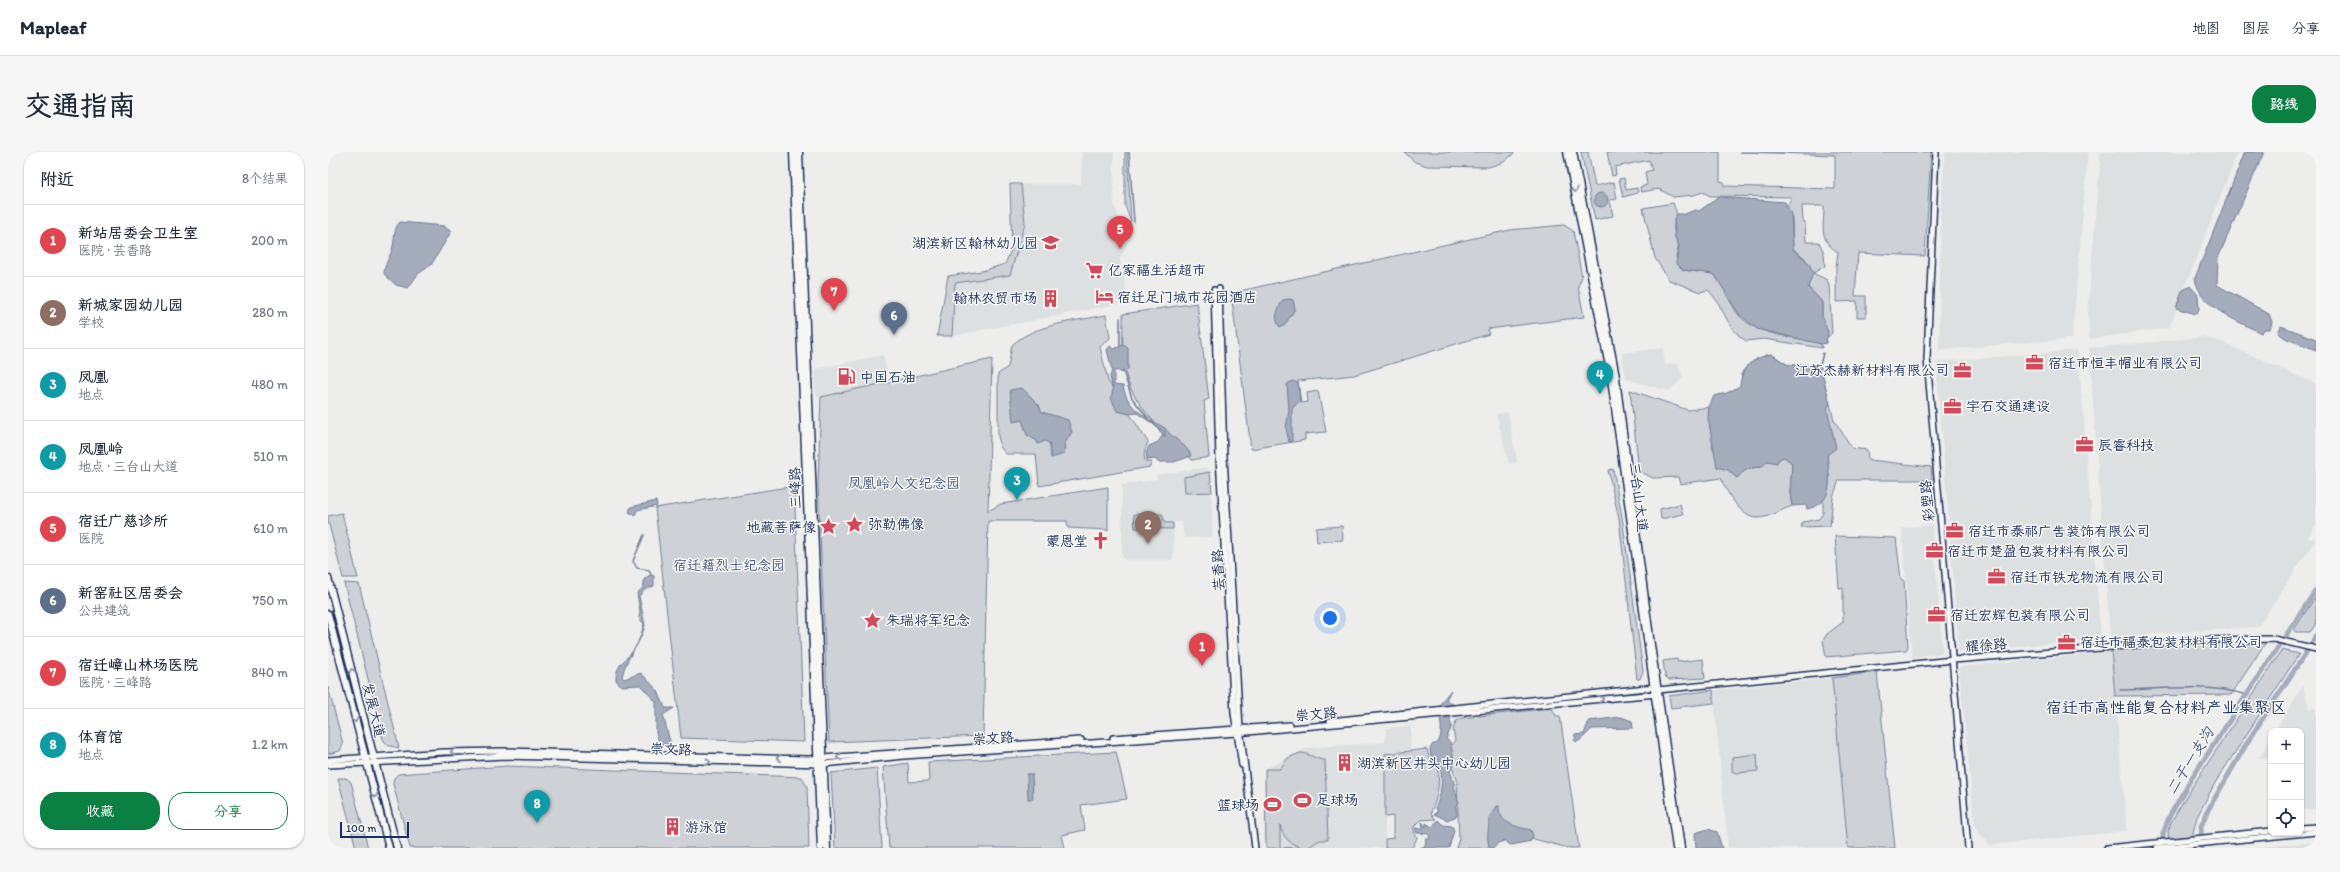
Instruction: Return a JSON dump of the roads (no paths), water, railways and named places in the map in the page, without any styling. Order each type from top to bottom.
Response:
[{"type":"main road","name":"三峰路","points":[[793,152],[820,761],[827,848]]},
{"type":"main road","name":"三峰路","points":[[798,152],[820,761],[821,848]]},
{"type":"main road","name":"三台山大道","points":[[1566,152],[1610,372],[1656,691],[1681,848]]},
{"type":"main road","name":"三台山大道","points":[[1573,152],[1615,371],[1676,848]]},
{"type":"main road","name":"发展大道","points":[[328,578],[398,848]]},
{"type":"main road","name":"发展大道","points":[[328,614],[389,848]]},
{"type":"street","name":"彩塑路","points":[[1936,152],[1927,354],[1968,848]]},
{"type":"street","name":"芸香路","points":[[1216,289],[1238,730],[1254,848]]},
{"type":"street","name":"耀徐路","points":[[1656,691],[1953,660],[2148,643],[2235,638],[2274,639],[2316,649]]},
{"type":"street","name":"崇文路","points":[[328,766],[375,760],[505,756],[820,761],[904,756],[1238,730],[1656,691]]},
{"type":"street","name":"崇文路","points":[[328,760],[366,761]]},
{"type":"street","points":[[2304,828],[2316,827]]},
{"type":"street","points":[[2215,840],[2268,831]]},
{"type":"street","points":[[2107,848],[2156,846],[2316,832]]},
{"type":"water","points":[[2245,152],[2264,152],[2218,258],[2217,285],[2269,314],[2272,322],[2270,329],[2265,329],[2261,333],[2231,318],[2212,305],[2198,288],[2195,278]]},
{"type":"water","points":[[1601,193],[1606,195],[1608,200],[1606,205],[1601,207],[1596,205],[1594,200],[1596,195]]},
{"type":"water","points":[[1719,197],[1785,202],[1791,214],[1793,249],[1809,263],[1813,273],[1808,287],[1822,302],[1822,317],[1828,332],[1826,343],[1821,344],[1757,329],[1739,314],[1714,274],[1683,270],[1676,263],[1679,246],[1675,237],[1674,219],[1677,214],[1685,214],[1695,210],[1699,211]]},
{"type":"water","points":[[400,222],[444,226],[451,232],[431,265],[418,274],[408,288],[396,285],[384,274],[393,246],[395,231]]},
{"type":"water","points":[[2190,286],[2198,295],[2199,310],[2195,314],[2176,308],[2182,291]]},
{"type":"water","points":[[1283,300],[1293,300],[1295,309],[1284,326],[1280,327],[1277,321],[1278,310]]},
{"type":"water","points":[[2281,326],[2316,339],[2316,350],[2287,339],[2278,333]]},
{"type":"water","points":[[1123,345],[1128,348],[1128,369],[1122,373],[1117,370],[1114,372],[1114,385],[1123,386],[1125,394],[1133,407],[1144,416],[1165,428],[1187,448],[1191,456],[1174,462],[1158,462],[1155,459],[1147,460],[1146,453],[1149,446],[1158,442],[1165,432],[1137,413],[1129,414],[1117,411],[1111,398],[1113,390],[1110,377],[1112,370],[1107,350],[1110,346],[1114,349]]},
{"type":"water","points":[[1771,354],[1788,365],[1820,365],[1830,404],[1827,408],[1836,448],[1827,455],[1829,488],[1823,501],[1816,506],[1807,509],[1806,505],[1792,506],[1790,494],[1792,463],[1784,457],[1779,459],[1777,463],[1767,461],[1762,467],[1748,470],[1737,478],[1728,470],[1717,467],[1708,418],[1709,407],[1714,396],[1727,393],[1740,386],[1743,373],[1749,364],[1758,358]]},
{"type":"water","points":[[1293,381],[1298,383],[1300,400],[1292,409],[1292,441],[1289,442],[1286,428],[1289,410],[1287,384]]},
{"type":"water","points":[[1022,388],[1039,405],[1042,412],[1068,420],[1072,432],[1065,443],[1064,454],[1051,458],[1049,443],[1045,441],[1038,444],[1037,441],[1027,435],[1022,420],[1013,422],[1010,390]]},
{"type":"water","points":[[656,501],[657,506],[637,510],[635,515],[629,512],[631,507]]},
{"type":"water","points":[[651,575],[654,576],[654,586],[645,589],[639,596],[645,625],[636,646],[644,624],[639,618],[640,611],[637,593],[643,588],[645,578]]},
{"type":"water","points":[[634,649],[622,677],[624,679],[641,673],[658,691],[665,708],[674,708],[663,715],[671,745],[660,745],[656,733],[656,702],[640,685],[621,686],[616,680],[616,674],[622,662]]},
{"type":"water","points":[[1451,690],[1446,700],[1453,704],[1450,721],[1452,726],[1446,739],[1450,742],[1455,763],[1450,771],[1459,802],[1456,806],[1457,816],[1447,820],[1434,814],[1438,811],[1435,808],[1441,789],[1441,774],[1438,761],[1435,756],[1431,756],[1430,749],[1433,744],[1436,744],[1441,736],[1440,706]]},
{"type":"water","points":[[1621,717],[1632,721],[1633,728],[1592,729],[1582,739],[1577,742],[1574,740],[1576,738],[1574,735],[1584,734],[1589,721]]},
{"type":"water","points":[[1027,774],[1032,774],[1033,799],[1028,799]]},
{"type":"water","points":[[1497,806],[1499,806],[1502,817],[1505,821],[1515,826],[1531,830],[1533,836],[1531,841],[1511,845],[1504,841],[1498,843],[1494,848],[1490,848],[1488,836],[1489,817]]},
{"type":"water","points":[[1438,820],[1443,825],[1452,826],[1454,830],[1449,848],[1420,848],[1425,846],[1426,839],[1430,839],[1429,834],[1417,833],[1415,828],[1423,829],[1422,822],[1426,827],[1426,823],[1432,827]]},
{"type":"water","points":[[1708,829],[1717,832],[1722,848],[1696,848],[1695,833]]},
{"type":"waterway","points":[[1129,152],[1134,222]]},
{"type":"waterway","points":[[1120,318],[1120,346]]},
{"type":"waterway","points":[[1820,365],[1823,353]]},
{"type":"waterway","points":[[1123,371],[1132,398],[1148,418]]},
{"type":"waterway","points":[[1151,421],[1165,436]]},
{"type":"waterway","points":[[644,535],[633,561],[637,568],[649,570],[651,575]]},
{"type":"waterway","name":"二干一支沟","points":[[2163,845],[2163,834],[2169,817],[2191,779],[2316,590]]},
{"type":"waterway","points":[[2202,848],[2201,826],[2209,808],[2250,738],[2316,637]]},
{"type":"waterway","points":[[2120,690],[2200,688],[2232,691],[2247,695]]},
{"type":"place","name":"湖滨新区翰林幼儿园","points":[[1051,243]]},
{"type":"place","name":"宿迁广慈诊所","points":[[1120,249]]},
{"type":"place","name":"亿家福生活超市","points":[[1095,270]]},
{"type":"place","name":"宿迁足门城市花园酒店","points":[[1104,297]]},
{"type":"place","name":"翰林农贸市场","points":[[1050,298]]},
{"type":"place","name":"宿迁嶂山林场医院","points":[[834,311]]},
{"type":"place","name":"新窑社区居委会","points":[[894,335]]},
{"type":"place","name":"宿迁市恒丰帽业有限公司","points":[[2035,363]]},
{"type":"place","name":"江苏杰赫新材料有限公司","points":[[1962,370]]},
{"type":"place","name":"中国石油","points":[[847,377]]},
{"type":"place","name":"凤凰岭","points":[[1600,394]]},
{"type":"place","name":"宇石交通建设","points":[[1953,406]]},
{"type":"place","name":"辰睿科技","points":[[2085,445]]},
{"type":"place","name":"凤凰","points":[[1017,500]]},
{"type":"place","name":"弥勒佛像","points":[[855,524]]},
{"type":"place","name":"地藏菩萨像","points":[[829,527]]},
{"type":"place","name":"宿迁市泰祁广告装饰有限公司","points":[[1955,531]]},
{"type":"place","name":"蒙恩堂","points":[[1101,541]]},
{"type":"place","name":"新城家园幼儿园","points":[[1148,544]]},
{"type":"place","name":"宿迁市楚盈包装材料有限公司","points":[[1934,551]]},
{"type":"place","name":"宿迁市铁龙物流有限公司","points":[[1997,577]]},
{"type":"place","name":"宿迁宏辉包装有限公司","points":[[1937,615]]},
{"type":"place","name":"朱瑞将军纪念","points":[[873,620]]},
{"type":"place","name":"宿迁市福泰包装材料有限公司","points":[[2067,642]]},
{"type":"place","name":"新站居委会卫生室","points":[[1202,666]]},
{"type":"place","name":"湖滨新区井头中心幼儿园","points":[[1344,763]]},
{"type":"place","name":"足球场","points":[[1303,800]]},
{"type":"place","name":"篮球场","points":[[1272,805]]},
{"type":"place","name":"体育馆","points":[[537,823]]},
{"type":"place","name":"游泳馆","points":[[672,827]]},
{"type":"district","name":"宿迁市高性能复合材料产业集聚区","points":[[2166,707]]},
{"type":"park label","name":"凤凰岭人文纪念园","points":[[904,483]]},
{"type":"park label","name":"宿迁籍烈士纪念园","points":[[729,565]]}]
